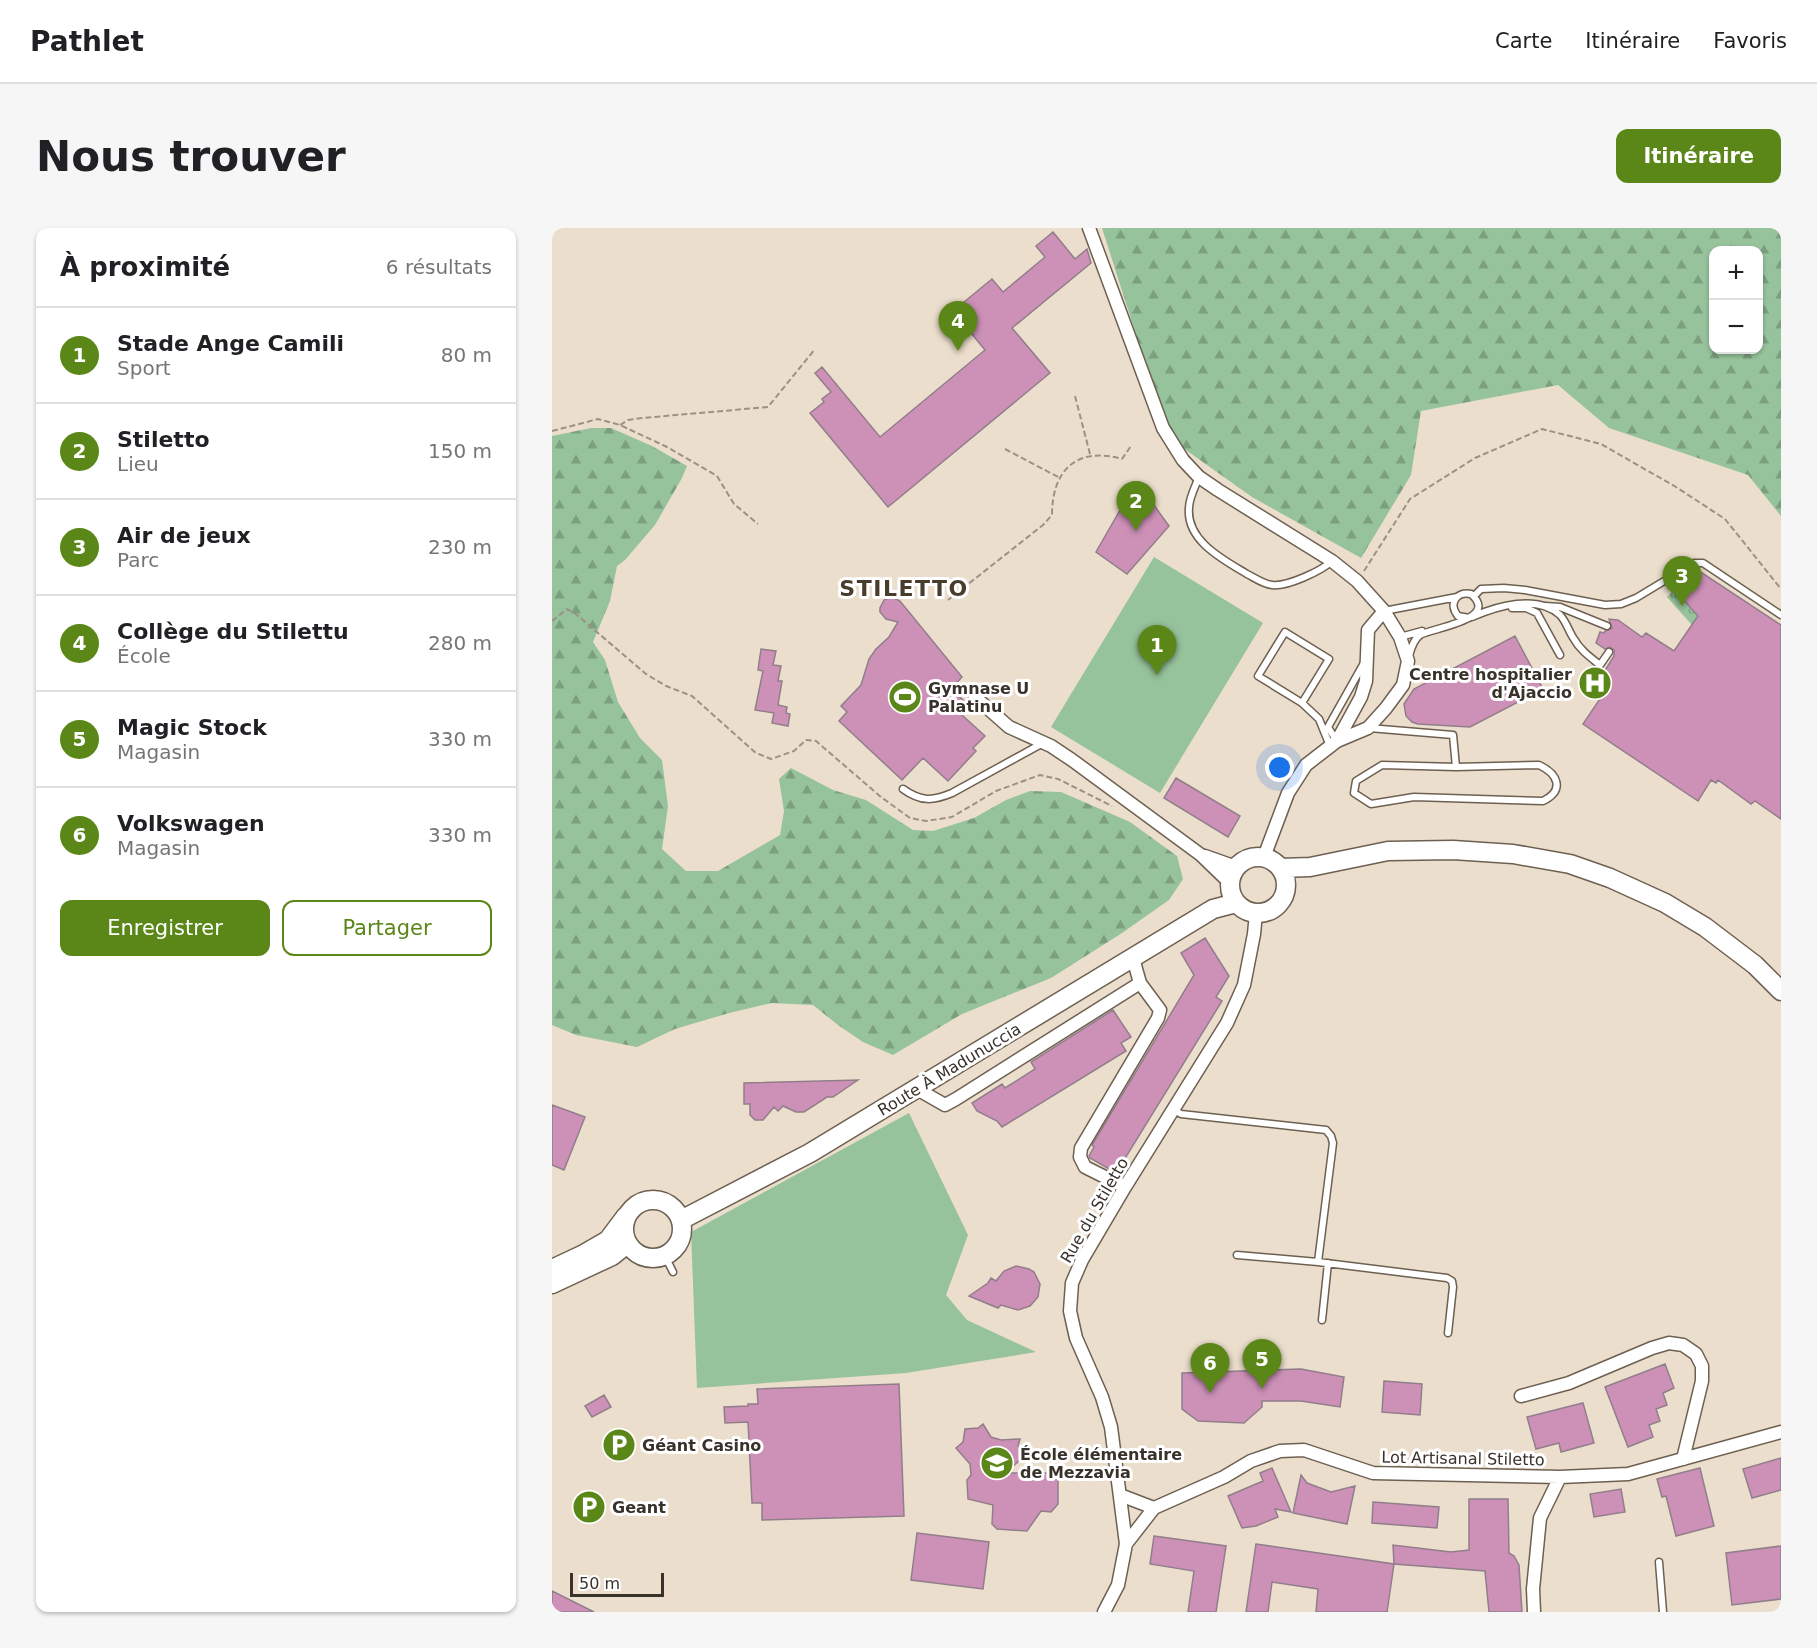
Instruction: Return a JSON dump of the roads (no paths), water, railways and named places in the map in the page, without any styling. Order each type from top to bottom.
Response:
[{"type":"main road","points":[[1284,876],[1310,867],[1388,851],[1453,850],[1513,854],[1570,864],[1610,878],[1665,903],[1706,927],[1755,965],[1781,991]]},
{"type":"main road","points":[[1249,858],[1270,859],[1284,876],[1286,894],[1281,902],[1274,909],[1256,914],[1249,912],[1233,885],[1249,858]]},
{"type":"main road","name":"Route À Madunuccia","points":[[681,1221],[810,1153],[1133,958],[1213,909],[1233,885]]},
{"type":"main road","points":[[552,1269],[608,1240],[626,1216],[633,1207],[643,1201],[654,1199],[666,1202],[675,1210],[681,1221],[682,1235],[669,1264],[637,1254],[627,1244],[623,1230],[626,1216]]},
{"type":"main road","points":[[552,1284],[612,1256],[627,1244]]},
{"type":"street","points":[[1089,228],[1163,428],[1183,460],[1199,477],[1332,561],[1357,581],[1384,611],[1400,637],[1408,661],[1403,685],[1368,728],[1334,744],[1306,765],[1288,793],[1264,857]]},
{"type":"street","points":[[1334,744],[1361,697],[1366,681],[1368,630],[1384,611]]},
{"type":"street","points":[[975,697],[1009,727],[1044,743],[1072,760],[1201,855],[1233,885]]},
{"type":"street","name":"Rue du Stiletto","points":[[1104,1612],[1118,1585],[1126,1544],[1111,1427],[1102,1397],[1076,1338],[1070,1311],[1072,1283],[1082,1260],[1125,1187],[1227,1023],[1244,985],[1256,914]]},
{"type":"street","points":[[1125,1187],[1085,1167],[1080,1157],[1081,1148],[1158,1018],[1160,1010],[1140,983],[1133,958]]},
{"type":"street","points":[[917,1089],[945,1105],[1140,983]]},
{"type":"street","points":[[1521,1396],[1569,1383],[1652,1348],[1669,1343],[1683,1345],[1696,1354],[1702,1366],[1702,1381],[1683,1459]]},
{"type":"street","name":"Lot Artisanal Stiletto","points":[[1154,1508],[1224,1477],[1251,1461],[1280,1451],[1304,1450],[1373,1473],[1560,1477],[1628,1474],[1781,1432]]},
{"type":"street","points":[[1534,1612],[1533,1588],[1540,1518],[1560,1477]]},
{"type":"street","points":[[1120,1495],[1154,1508],[1126,1544]]},
{"type":"lane","points":[[1199,477],[1188,509],[1190,521],[1209,550],[1224,560],[1270,585],[1278,585],[1311,574],[1332,561]]},
{"type":"lane","points":[[1474,596],[1481,589],[1503,588],[1605,604],[1621,604],[1636,598],[1694,563],[1703,563],[1781,615]]},
{"type":"lane","points":[[1384,611],[1457,597],[1465,593],[1474,596],[1478,608]]},
{"type":"lane","points":[[1457,597],[1454,610],[1458,616],[1469,618]]},
{"type":"lane","points":[[1406,668],[1414,641],[1420,635],[1449,627],[1495,608],[1519,603],[1560,607],[1607,626]]},
{"type":"lane","points":[[1542,605],[1559,614],[1580,649],[1600,665],[1609,652]]},
{"type":"lane","points":[[1400,637],[1469,618],[1478,608],[1526,608],[1537,613],[1560,654]]},
{"type":"lane","points":[[1302,703],[1329,659],[1285,632],[1258,676],[1302,703],[1319,719],[1334,744]]},
{"type":"lane","points":[[1368,728],[1453,735],[1456,767]]},
{"type":"lane","points":[[903,789],[920,799],[937,799],[1044,743]]},
{"type":"lane","points":[[1382,765],[1456,767],[1539,765],[1550,770],[1557,781],[1556,790],[1552,797],[1543,801],[1414,797],[1371,804],[1354,793],[1356,781],[1382,765]]},
{"type":"lane","points":[[1173,1110],[1181,1114],[1326,1130],[1333,1143],[1318,1262]]},
{"type":"lane","points":[[1237,1255],[1328,1263],[1447,1278],[1452,1281],[1453,1287],[1448,1333]]},
{"type":"lane","points":[[1322,1320],[1328,1263]]},
{"type":"lane","points":[[1659,1562],[1663,1612]]},
{"type":"place","name":"Collège du Stilettu","points":[[958,351]]},
{"type":"place","name":"Stiletto","points":[[1136,531]]},
{"type":"place","name":"Air de jeux","points":[[1682,606]]},
{"type":"place","name":"Stade Ange Camili","points":[[1157,675]]},
{"type":"place","name":"Centre hospitalier d'Ajaccio","points":[[1595,683]]},
{"type":"place","name":"Gymnase U Palatinu","points":[[905,697]]},
{"type":"place","name":"Magic Stock","points":[[1262,1389]]},
{"type":"place","name":"Volkswagen","points":[[1210,1393]]},
{"type":"place","name":"Géant Casino","points":[[619,1445]]},
{"type":"place","name":"École élémentaire de Mezzavia","points":[[997,1463]]},
{"type":"place","name":"Geant","points":[[589,1507]]},
{"type":"district","name":"STILETTO","points":[[904,588]]}]
